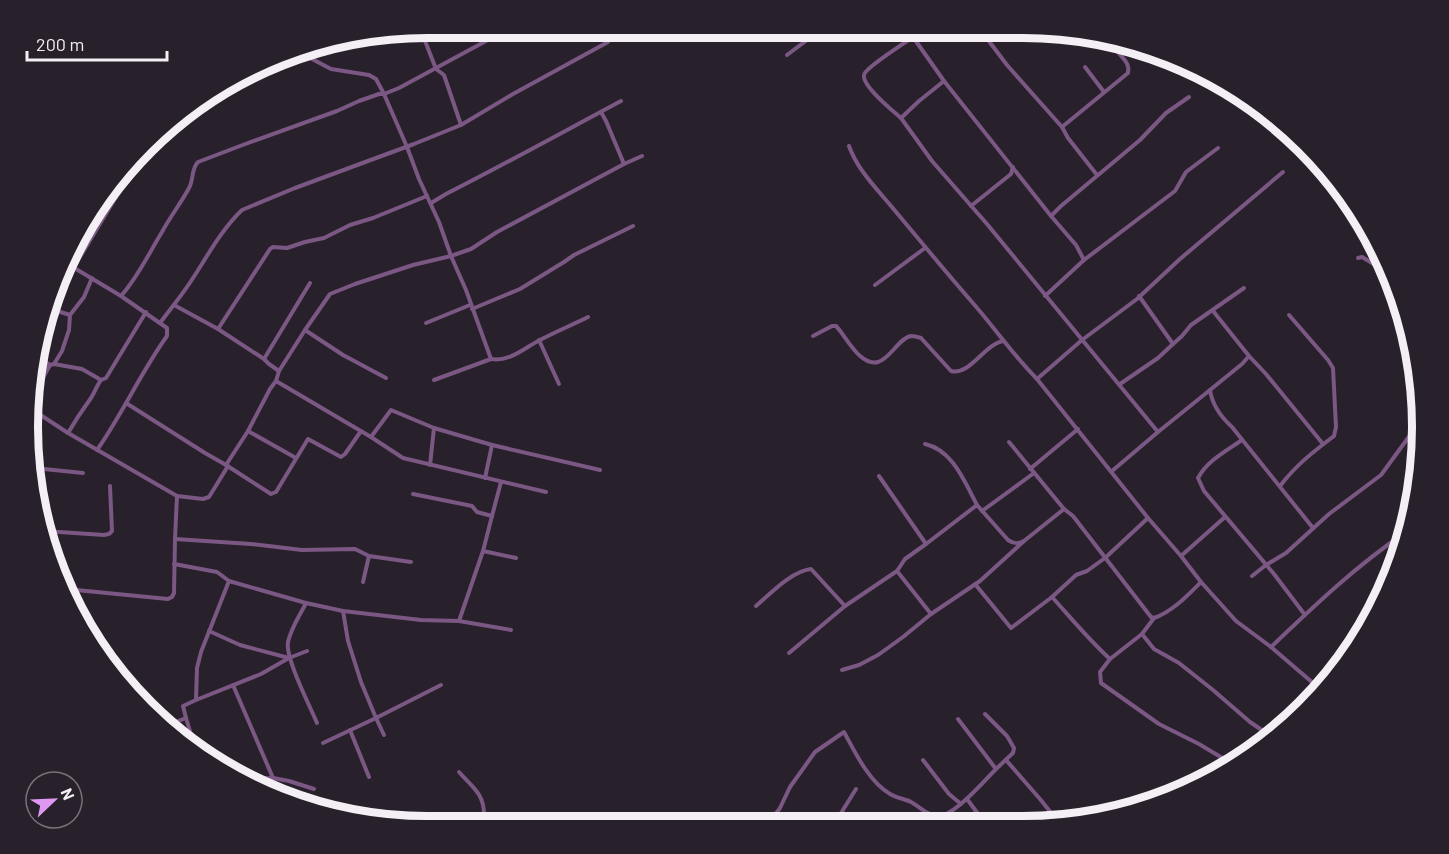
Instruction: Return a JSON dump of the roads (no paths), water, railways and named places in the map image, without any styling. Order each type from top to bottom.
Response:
[{"type":"street","points":[[424,38],[436,69],[444,75],[461,125]]},
{"type":"street","points":[[122,296],[188,190],[198,162],[399,88],[492,38]]},
{"type":"street","points":[[788,55],[810,38]]},
{"type":"street","points":[[910,38],[872,66],[865,73],[864,79],[874,94],[901,118],[932,161],[1158,432]]},
{"type":"street","points":[[914,38],[944,81],[1076,245],[1084,260]]},
{"type":"street","points":[[987,38],[1007,65],[1062,127],[1097,175]]},
{"type":"street","points":[[160,323],[211,249],[242,210],[461,125],[608,42]]},
{"type":"street","points":[[1062,127],[1128,73],[1127,63],[1114,49]]},
{"type":"street","points":[[307,56],[331,69],[373,76],[384,94],[431,203],[491,358]]},
{"type":"street","points":[[1085,67],[1104,92]]},
{"type":"street","points":[[901,118],[944,81]]},
{"type":"street","points":[[1051,216],[1140,140],[1166,113],[1189,97]]},
{"type":"street","points":[[431,203],[621,101]]},
{"type":"street","points":[[601,112],[624,164]]},
{"type":"street","points":[[849,146],[853,156],[876,187],[1037,379],[1202,582],[1236,621],[1315,684]]},
{"type":"street","points":[[1045,296],[1084,260],[1175,191],[1186,172],[1218,148]]},
{"type":"street","points":[[38,413],[177,496],[203,499],[209,496],[276,381],[279,371],[330,294],[413,265],[471,249],[497,232],[642,156]]},
{"type":"street","points":[[971,206],[1011,174],[1013,166]]},
{"type":"street","points":[[1037,379],[1082,340],[1139,296],[1283,172]]},
{"type":"street","points":[[97,450],[167,336],[167,328],[146,312],[74,267],[111,207],[116,197],[114,195]]},
{"type":"street","points":[[218,329],[273,247],[287,248],[324,237],[428,196]]},
{"type":"street","points":[[426,323],[520,289],[574,255],[633,226]]},
{"type":"street","points":[[875,285],[926,248]]},
{"type":"street","points":[[1358,258],[1362,257],[1376,265]]},
{"type":"street","points":[[40,383],[62,351],[69,330],[70,315],[84,297],[92,278]]},
{"type":"street","points":[[264,359],[309,283]]},
{"type":"street","points":[[1120,384],[1158,358],[1191,325],[1244,288]]},
{"type":"street","points":[[1139,296],[1173,344]]},
{"type":"street","points":[[174,305],[218,329],[279,371]]},
{"type":"street","points":[[56,310],[70,315]]},
{"type":"street","points":[[1213,311],[1323,444]]},
{"type":"street","points":[[68,433],[96,387],[101,380],[106,378],[146,312]]},
{"type":"street","points":[[1280,486],[1292,470],[1334,436],[1336,427],[1333,368],[1289,315]]},
{"type":"street","points":[[434,380],[491,358],[499,360],[513,356],[539,340],[588,317]]},
{"type":"street","points":[[813,336],[836,326],[855,351],[870,362],[876,362],[886,357],[905,339],[915,336],[921,338],[954,372],[962,370],[978,359],[994,344],[1004,341]]},
{"type":"street","points":[[305,330],[343,355],[386,378]]},
{"type":"street","points":[[539,340],[559,384]]},
{"type":"street","points":[[1112,471],[1249,356]]},
{"type":"street","points":[[44,359],[52,364],[82,369],[101,380]]},
{"type":"street","points":[[276,381],[403,458],[546,492]]},
{"type":"street","points":[[1210,390],[1212,402],[1222,417],[1313,528]]},
{"type":"street","points":[[126,403],[271,494],[276,492],[308,439],[340,457],[361,431]]},
{"type":"street","points":[[371,437],[391,410],[434,428],[492,445],[600,470]]},
{"type":"street","points":[[430,465],[434,428]]},
{"type":"street","points":[[1030,469],[1078,429]]},
{"type":"street","points":[[248,431],[296,458]]},
{"type":"street","points":[[1252,576],[1286,553],[1329,514],[1382,475],[1412,433]]},
{"type":"street","points":[[1242,440],[1212,460],[1198,478],[1204,491],[1305,615]]},
{"type":"street","points":[[1009,442],[1064,509],[1073,516],[1150,617],[1154,618]]},
{"type":"street","points":[[925,444],[932,445],[954,464],[977,505],[1008,540],[1013,543],[1024,541]]},
{"type":"street","points":[[485,478],[492,445]]},
{"type":"street","points":[[40,469],[83,473]]},
{"type":"street","points":[[982,511],[1034,473]]},
{"type":"street","points":[[879,477],[926,544]]},
{"type":"street","points":[[459,621],[483,551],[501,482]]},
{"type":"street","points":[[52,532],[109,534],[112,531],[110,486]]},
{"type":"street","points":[[413,494],[472,506],[477,512],[492,516]]},
{"type":"street","points":[[74,590],[172,597],[177,496]]},
{"type":"street","points":[[789,653],[845,606],[897,571],[905,559],[977,505]]},
{"type":"street","points":[[842,670],[859,665],[878,655],[903,637],[974,584],[1064,509]]},
{"type":"street","points":[[1181,556],[1225,517]]},
{"type":"street","points":[[974,584],[1011,628],[1052,597],[1076,575],[1105,558],[1148,518]]},
{"type":"street","points":[[175,539],[302,550],[355,549],[369,556],[411,562]]},
{"type":"street","points":[[1271,647],[1380,549],[1395,539]]},
{"type":"street","points":[[483,551],[516,558]]},
{"type":"street","points":[[363,582],[369,556]]},
{"type":"street","points":[[174,564],[217,572],[229,581],[306,603],[344,611],[421,620],[459,621],[511,630]]},
{"type":"street","points":[[756,606],[791,577],[803,570],[811,569],[845,606]]},
{"type":"street","points":[[897,571],[931,614]]},
{"type":"street","points":[[196,700],[197,668],[229,581]]},
{"type":"street","points":[[1202,582],[1161,616],[1154,618],[1142,634],[1110,659],[1100,672],[1101,683],[1160,724],[1225,759]]},
{"type":"street","points":[[1052,597],[1092,643],[1110,659]]},
{"type":"street","points":[[306,603],[287,644],[289,658],[317,723]]},
{"type":"street","points":[[344,611],[348,641],[361,682],[384,735]]},
{"type":"street","points":[[209,631],[240,645],[289,658]]},
{"type":"street","points":[[1142,634],[1154,649],[1179,663],[1264,732]]},
{"type":"street","points":[[192,737],[183,706],[261,674],[307,651]]},
{"type":"street","points":[[233,684],[273,778]]},
{"type":"street","points":[[323,742],[441,685]]},
{"type":"street","points":[[774,816],[790,787],[815,752],[844,732],[860,760],[888,793],[935,816],[945,815],[967,799],[1013,753],[1014,748],[1007,736],[985,714]]},
{"type":"street","points":[[174,723],[186,718]]},
{"type":"street","points":[[958,719],[996,768]]},
{"type":"street","points":[[350,730],[369,777]]},
{"type":"street","points":[[923,760],[949,794],[961,804]]},
{"type":"street","points":[[1006,760],[1053,815]]},
{"type":"street","points":[[459,772],[483,801],[483,816]]},
{"type":"street","points":[[260,779],[290,781],[314,789]]},
{"type":"street","points":[[839,816],[856,789]]},
{"type":"street","points":[[967,799],[980,816]]}]
